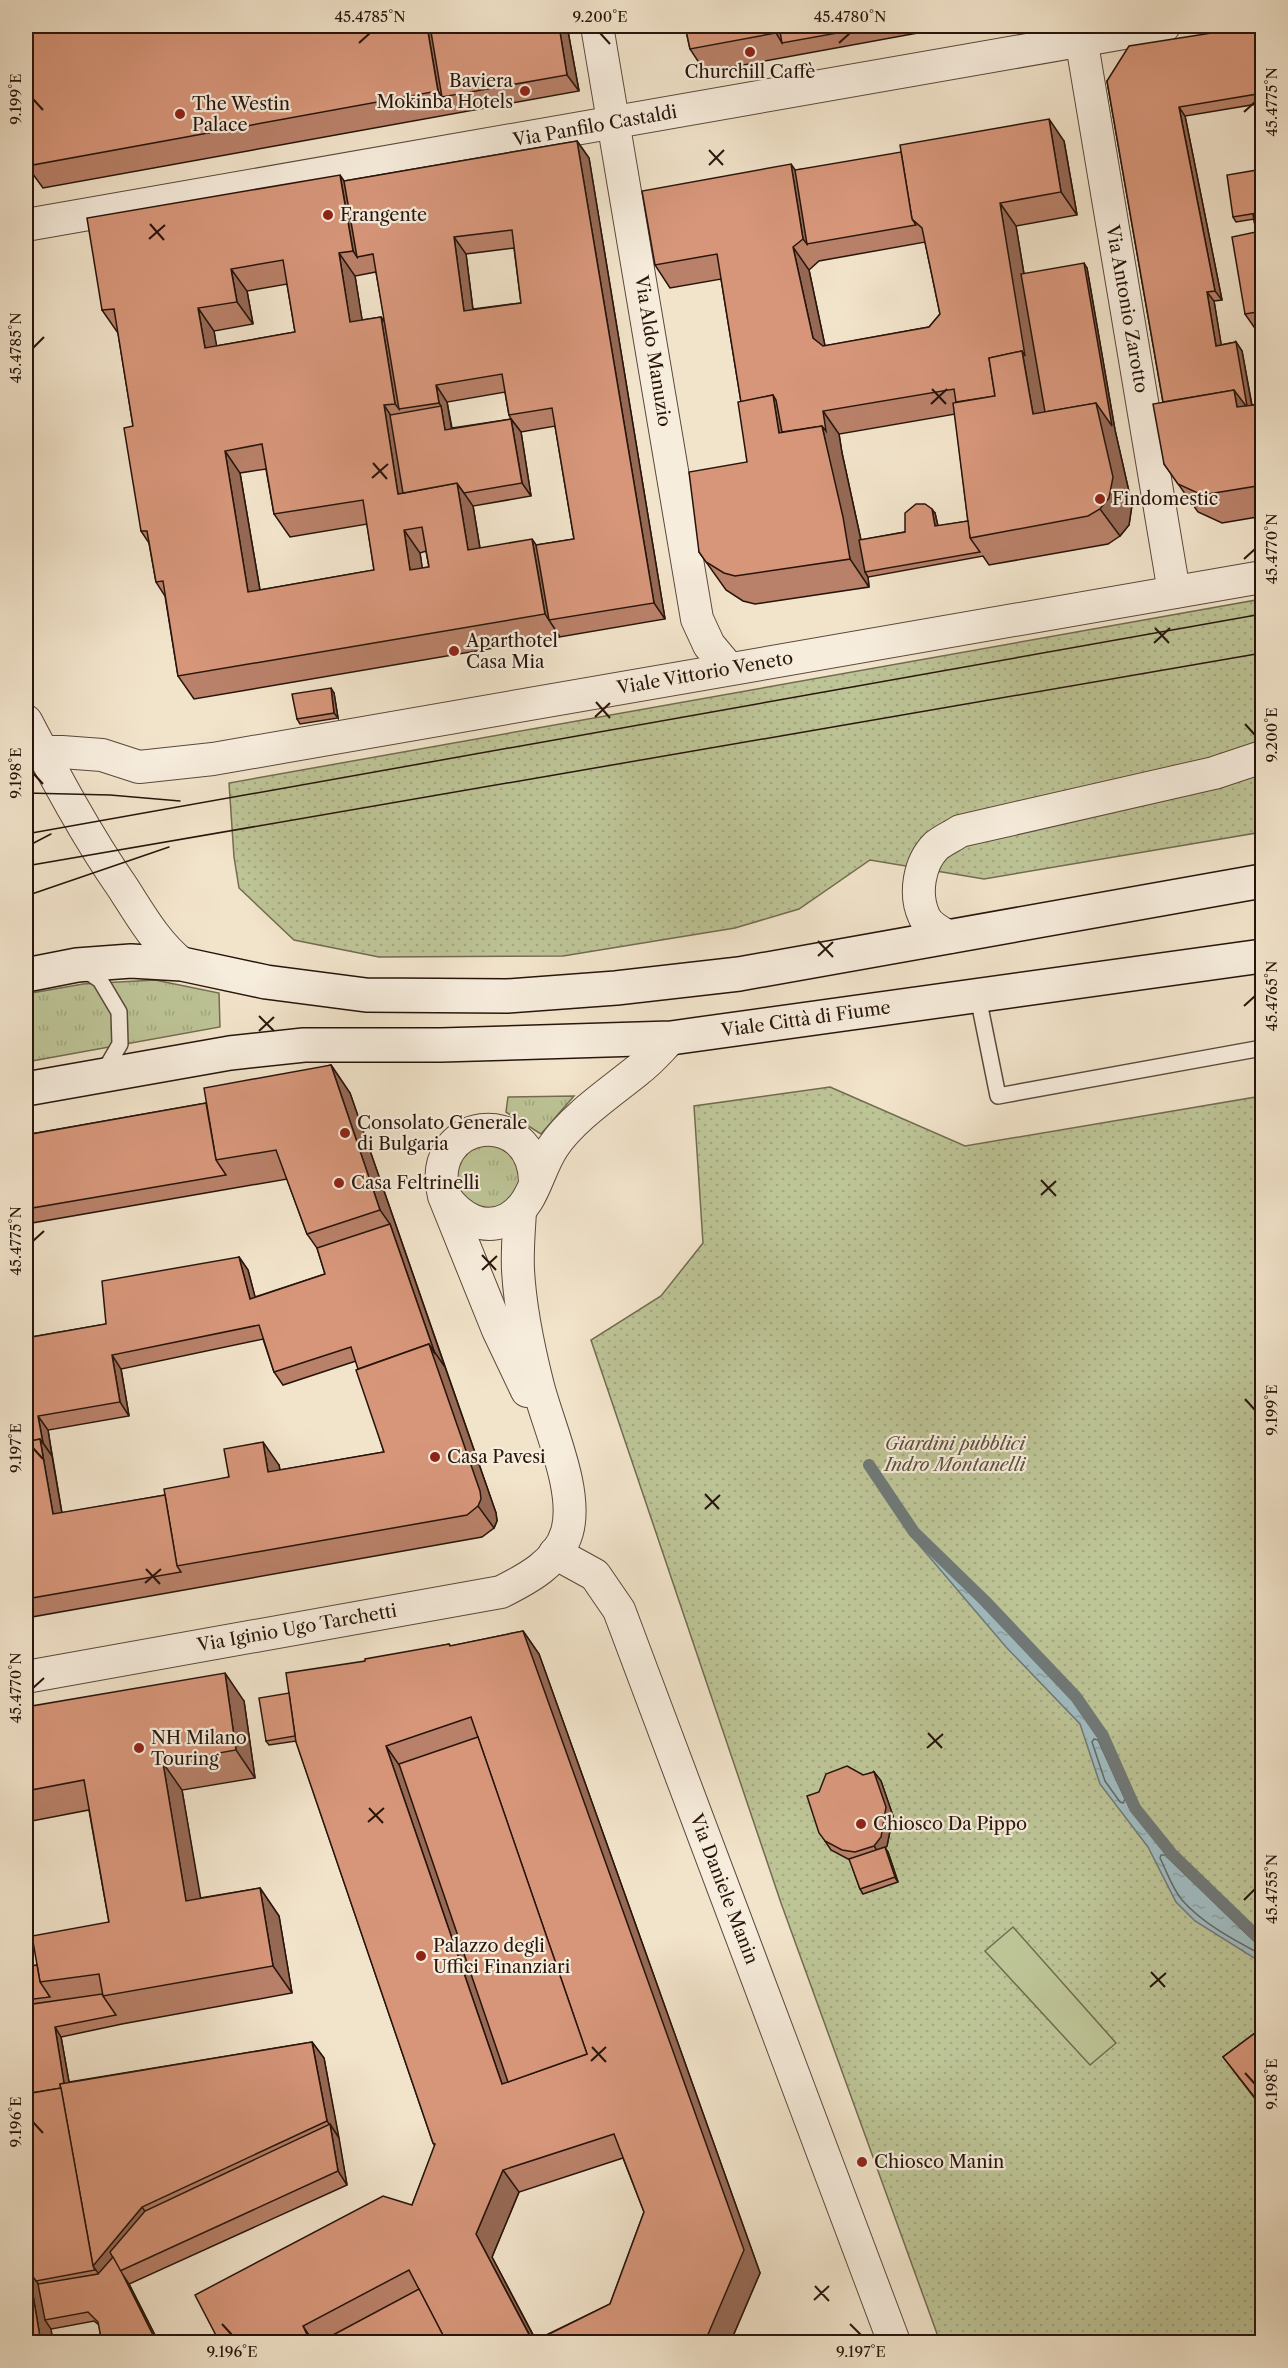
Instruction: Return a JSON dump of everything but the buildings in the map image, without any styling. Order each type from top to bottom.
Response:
[{"type":"main road","points":[[26,975],[77,965],[131,961],[182,964],[266,982],[366,995],[507,996],[616,988],[739,974],[1263,881]]},
{"type":"main road","name":"Viale Città di Fiume","points":[[26,1089],[100,1078],[230,1053],[304,1045],[347,1046],[670,1038],[1263,956]]},
{"type":"street","name":"Via Aldo Manuzio","points":[[597,26],[697,619],[709,645],[729,669]]},
{"type":"street","name":"Via Panfilo Castaldi","points":[[26,225],[615,123],[1080,33],[1164,26]]},
{"type":"street","name":"Via Antonio Zarotto","points":[[1080,33],[1174,592]]},
{"type":"street","name":"Viale Vittorio Veneto","points":[[34,752],[102,755],[139,767],[213,759],[1263,577]]},
{"type":"street","points":[[26,721],[34,752],[63,793],[139,915],[162,947],[182,964]]},
{"type":"street","points":[[949,937],[934,928],[924,918],[920,900],[920,881],[923,864],[937,845],[960,831],[1214,772],[1263,757]]},
{"type":"street","points":[[444,1196],[453,1209],[463,1217],[476,1222],[493,1224],[506,1220],[520,1211],[530,1197],[553,1146],[616,1086],[639,1070],[670,1038]]},
{"type":"street","points":[[535,1182],[535,1170],[529,1154],[519,1141],[505,1132],[476,1130],[452,1146],[442,1164],[440,1180],[444,1196],[498,1330],[561,1459]]},
{"type":"street","points":[[520,1211],[518,1269],[523,1310],[537,1383],[561,1459],[570,1508],[567,1533],[555,1553]]},
{"type":"street","name":"Via Iginio Ugo Tarchetti","points":[[26,1677],[501,1592],[532,1577],[555,1553]]},
{"type":"street","name":"Via Daniele Manin","points":[[555,1553],[595,1575],[619,1610],[889,2340]]},
{"type":"lane","points":[[77,965],[100,980],[119,1012],[120,1044],[100,1078]]},
{"type":"lane","points":[[978,997],[998,1096],[1263,1048]]},
{"type":"green space","points":[[1262,599],[1262,832],[984,879],[870,860],[799,909],[735,928],[563,956],[379,957],[294,940],[239,888],[234,857],[229,783]]},
{"type":"green space","points":[[155,980],[219,993],[220,1027],[26,1062],[26,994],[83,984]]},
{"type":"green space","name":"Giardini pubblici Indro Montanelli","points":[[830,1087],[965,1146],[1262,1096],[1262,2342],[940,2342],[781,1903],[591,1340],[661,1296],[703,1243],[694,1106]]},
{"type":"green space","points":[[574,1096],[541,1134],[506,1112],[508,1097]]},
{"type":"green space","points":[[482,1144],[494,1144],[511,1153],[518,1164],[520,1176],[518,1188],[511,1199],[494,1208],[482,1208],[470,1203],[461,1194],[456,1182],[456,1170],[461,1158],[470,1149]]},
{"type":"green space","points":[[1013,1927],[1116,2043],[1090,2065],[985,1951]]},
{"type":"water","points":[[869,1465],[914,1532],[985,1601],[1076,1697],[1103,1736],[1135,1808],[1172,1854],[1262,1941],[1262,1963],[1195,1921],[1176,1902],[1148,1847],[1100,1784],[1080,1724],[1006,1647],[909,1533],[868,1470]]},
{"type":"waterway","points":[[869,1465],[914,1532],[985,1601],[1076,1697],[1103,1736],[1135,1808],[1172,1854],[1262,1941]]},
{"type":"tram line","points":[[26,834],[1262,614]]},
{"type":"tram line","points":[[26,866],[1262,653]]},
{"type":"tram line","points":[[26,793],[110,795],[180,801]]},
{"type":"tram line","points":[[26,847],[51,834]]},
{"type":"tram line","points":[[26,896],[169,847]]},
{"type":"place","name":"Churchill Caffè","points":[[750,52]]},
{"type":"place","name":"Baviera Mokinba Hotels","points":[[525,91]]},
{"type":"place","name":"The Westin Palace","points":[[180,114]]},
{"type":"place","name":"Frangente","points":[[328,215]]},
{"type":"place","name":"Findomestic","points":[[1100,499]]},
{"type":"place","name":"Aparthotel Casa Mia","points":[[454,651]]},
{"type":"place","name":"Consolato Generale di Bulgaria","points":[[345,1133]]},
{"type":"place","name":"Casa Feltrinelli","points":[[339,1183]]},
{"type":"place","name":"Casa Pavesi","points":[[435,1457]]},
{"type":"place","name":"NH Milano Touring","points":[[139,1748]]},
{"type":"place","name":"Chiosco Da Pippo","points":[[861,1824]]},
{"type":"place","name":"Palazzo degli Uffici Finanziari","points":[[421,1956]]},
{"type":"place","name":"Chiosco Manin","points":[[862,2162]]}]
